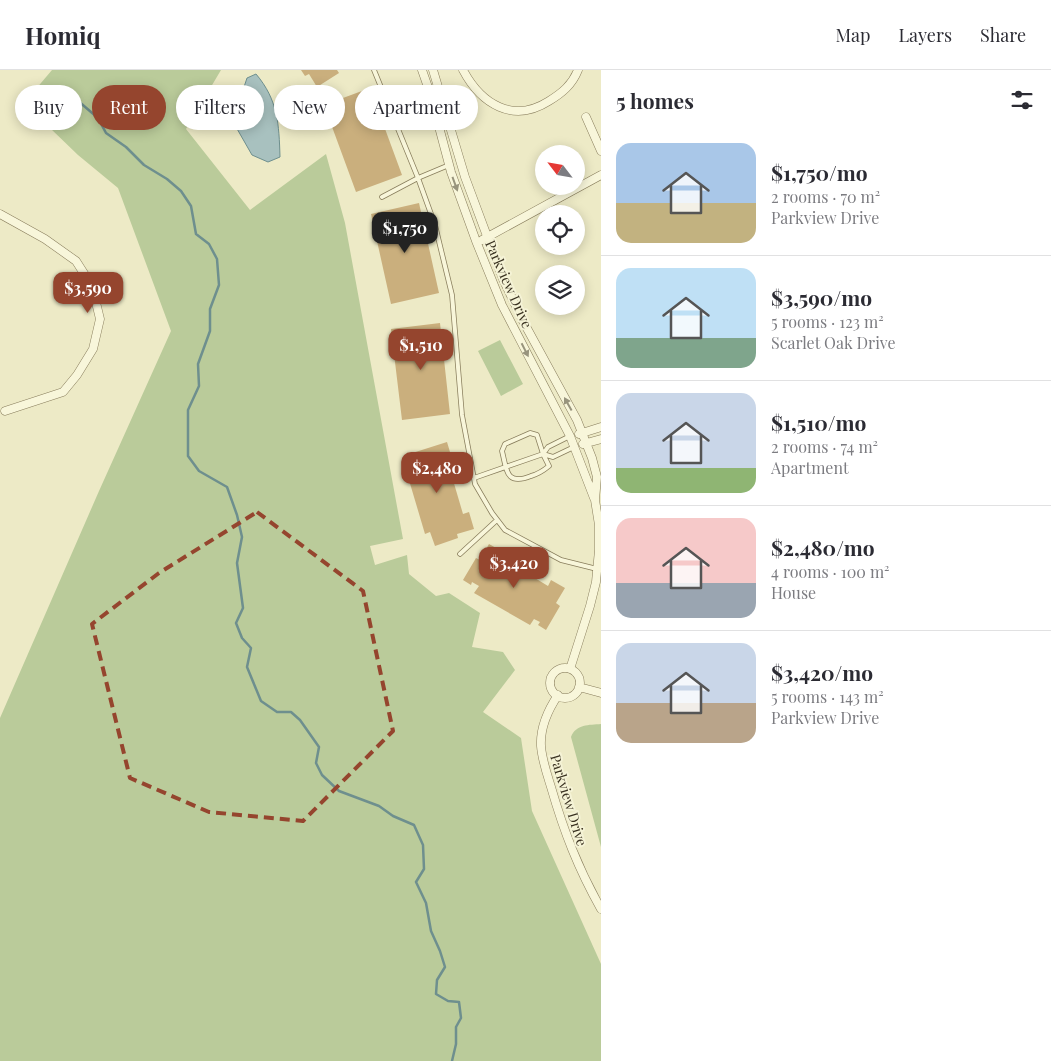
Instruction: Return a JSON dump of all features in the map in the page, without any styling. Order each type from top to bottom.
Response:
[{"type":"street","name":"Parkview Drive","points":[[422,70],[430,92],[449,165],[502,305],[570,436],[595,500]]},
{"type":"street","name":"Parkview Drive","points":[[433,70],[460,161],[486,237],[522,321],[568,403],[582,433],[597,477],[595,500],[599,550],[597,569],[590,606],[570,669]]},
{"type":"street","points":[[463,70],[471,85],[484,98],[512,111],[530,110],[545,104],[559,95],[571,82],[578,70]]},
{"type":"street","points":[[586,117],[601,151]]},
{"type":"street","points":[[449,165],[460,161]]},
{"type":"street","points":[[477,242],[601,175]]},
{"type":"street","points":[[0,214],[45,239],[76,261],[92,286],[100,319],[93,349],[77,375],[63,392],[4,412]]},
{"type":"street","points":[[570,436],[601,428]]},
{"type":"street","points":[[574,447],[601,439]]},
{"type":"street","points":[[562,668],[570,669],[577,674],[580,687],[572,696],[562,697],[552,688],[552,678],[562,668]]},
{"type":"street","points":[[580,687],[601,693]]},
{"type":"street","name":"Parkview Drive","points":[[558,695],[544,722],[541,737],[542,756],[569,844],[583,877],[601,909]]},
{"type":"lane","points":[[374,70],[435,225],[452,295],[462,415],[475,484],[492,513],[505,530],[561,560],[597,569]]},
{"type":"lane","points":[[382,197],[418,178],[449,165]]},
{"type":"lane","points":[[530,434],[537,435],[542,454],[549,466],[544,471],[520,481],[513,479],[506,468],[502,451],[505,444],[530,434]]},
{"type":"lane","points":[[474,478],[542,454],[548,447],[570,436]]},
{"type":"lane","points":[[542,454],[553,457],[574,447]]},
{"type":"lane","points":[[460,554],[497,520]]},
{"type":"highlighted area","points":[[257,512],[363,591],[393,731],[303,821],[209,812],[130,778],[92,624],[159,573]]},
{"type":"green space","points":[[52,70],[221,70],[212,85],[176,85],[176,130],[187,130],[250,210],[326,154],[345,223],[403,539],[370,546],[375,565],[407,555],[409,574],[436,596],[449,593],[480,613],[472,647],[503,652],[515,670],[483,712],[521,738],[532,811],[601,964],[601,1061],[0,1061],[0,718],[171,331],[118,188],[78,155],[52,130],[82,130],[82,85],[39,85]]},
{"type":"green space","points":[[500,340],[523,384],[501,396],[478,351]]},
{"type":"green space","points":[[601,724],[601,847],[571,737],[580,727]]},
{"type":"water","points":[[256,74],[264,85],[245,85],[247,78]]},
{"type":"water","points":[[264,86],[274,106],[274,130],[279,130],[280,157],[268,162],[252,155],[238,130],[264,130]]},
{"type":"building","points":[[301,70],[337,70],[339,73],[320,85],[316,85],[309,74],[305,76]]},
{"type":"building","points":[[355,94],[355,130],[385,130],[402,175],[356,192],[333,130],[345,130],[345,97]]},
{"type":"building","points":[[419,203],[439,293],[391,304],[371,214]]},
{"type":"building","points":[[440,323],[450,414],[402,420],[391,329]]},
{"type":"building","points":[[447,442],[453,462],[448,463],[463,514],[469,512],[474,529],[457,534],[458,538],[435,546],[430,532],[425,534],[406,470],[410,469],[406,455]]},
{"type":"building","points":[[489,544],[505,553],[502,558],[548,586],[551,580],[565,588],[556,603],[560,606],[546,630],[538,625],[540,622],[534,619],[530,625],[474,593],[479,586],[472,582],[471,585],[463,580],[476,558],[480,560]]},
{"type":"waterway","points":[[82,104],[98,118],[106,133],[126,147],[144,165],[167,179],[181,191],[191,206],[196,234],[209,244],[217,259],[219,285],[210,309],[210,331],[198,364],[199,386],[188,410],[188,456],[199,471],[227,487],[237,515],[242,537],[237,563],[243,608],[236,623],[242,638],[251,648],[247,667],[261,701],[277,712],[291,712],[300,720],[319,747],[316,763],[322,775],[339,791],[379,806],[393,816],[414,825],[423,845],[424,869],[416,882],[426,903],[431,931],[445,967],[437,980],[436,994],[448,1001],[459,1002],[461,1018],[456,1027],[456,1044],[452,1061]]}]
